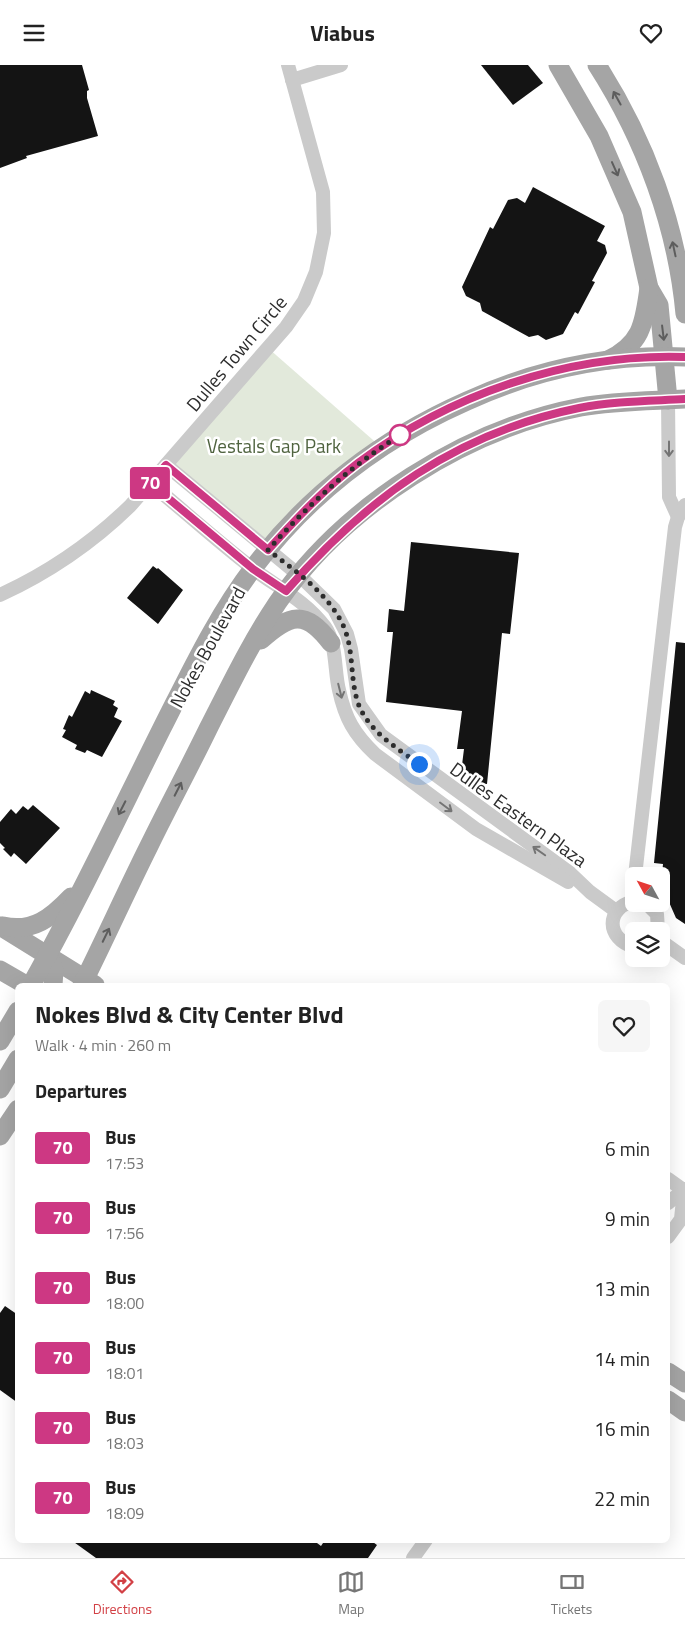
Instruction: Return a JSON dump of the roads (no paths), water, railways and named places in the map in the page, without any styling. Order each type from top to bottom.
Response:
[{"type":"main road","points":[[558,65],[590,117],[616,170],[635,224],[649,288],[659,305],[666,356],[677,399]]},
{"type":"main road","points":[[597,65],[624,110],[661,200],[678,267],[685,314]]},
{"type":"main road","points":[[605,361],[626,349],[637,337],[644,321],[649,288]]},
{"type":"main road","name":"Nokes Boulevard","points":[[32,983],[203,647],[231,600],[253,569],[298,516],[338,480],[381,447],[427,419],[475,397],[522,379],[605,361],[666,356],[685,357]]},
{"type":"main road","name":"Nokes Boulevard","points":[[87,983],[150,844],[248,651],[286,591],[330,543],[384,495],[430,465],[464,447],[526,423],[580,407],[677,399]]},
{"type":"main road","points":[[248,651],[278,625],[292,618],[300,617],[316,625],[331,643]]},
{"type":"main road","points":[[0,925],[22,928],[39,924],[57,912],[84,883]]},
{"type":"main road","points":[[0,925],[48,955],[87,983]]},
{"type":"main road","points":[[48,955],[54,970],[53,983]]},
{"type":"main road","points":[[0,970],[23,983]]},
{"type":"main road","points":[[0,1041],[15,1016]]},
{"type":"main road","points":[[0,1089],[15,1064]]},
{"type":"main road","points":[[670,1373],[685,1383]]},
{"type":"main road","points":[[670,1401],[685,1412]]},
{"type":"street","name":"Dulles Town Circle","points":[[0,595],[38,577],[79,551],[108,527],[150,483],[286,327],[304,301],[316,272],[324,233],[323,192],[288,65]]},
{"type":"street","points":[[292,80],[341,65]]},
{"type":"street","points":[[636,867],[681,519],[669,497],[677,399]]},
{"type":"street","points":[[166,465],[300,576]]},
{"type":"street","points":[[150,483],[253,569],[286,591]]},
{"type":"street","name":"Dulles Eastern Plaza","points":[[300,576],[324,598],[342,622],[351,649],[359,704],[380,735],[570,873],[590,892]]},
{"type":"street","name":"Dulles Eastern Plaza","points":[[286,591],[319,620],[326,629],[331,643],[338,689],[352,729],[375,754],[476,829],[590,892],[616,911]]},
{"type":"street","points":[[625,903],[616,911],[613,920],[613,929],[617,938],[625,945]]},
{"type":"street","points":[[670,947],[685,957]]},
{"type":"street","points":[[670,1180],[685,1190]]},
{"type":"street","points":[[670,1201],[685,1190]]},
{"type":"street","points":[[670,1234],[681,1219],[685,1190]]},
{"type":"street","points":[[413,1558],[424,1543]]},
{"type":"park label","name":"Vestals Gap Park","points":[[274,445]]}]
